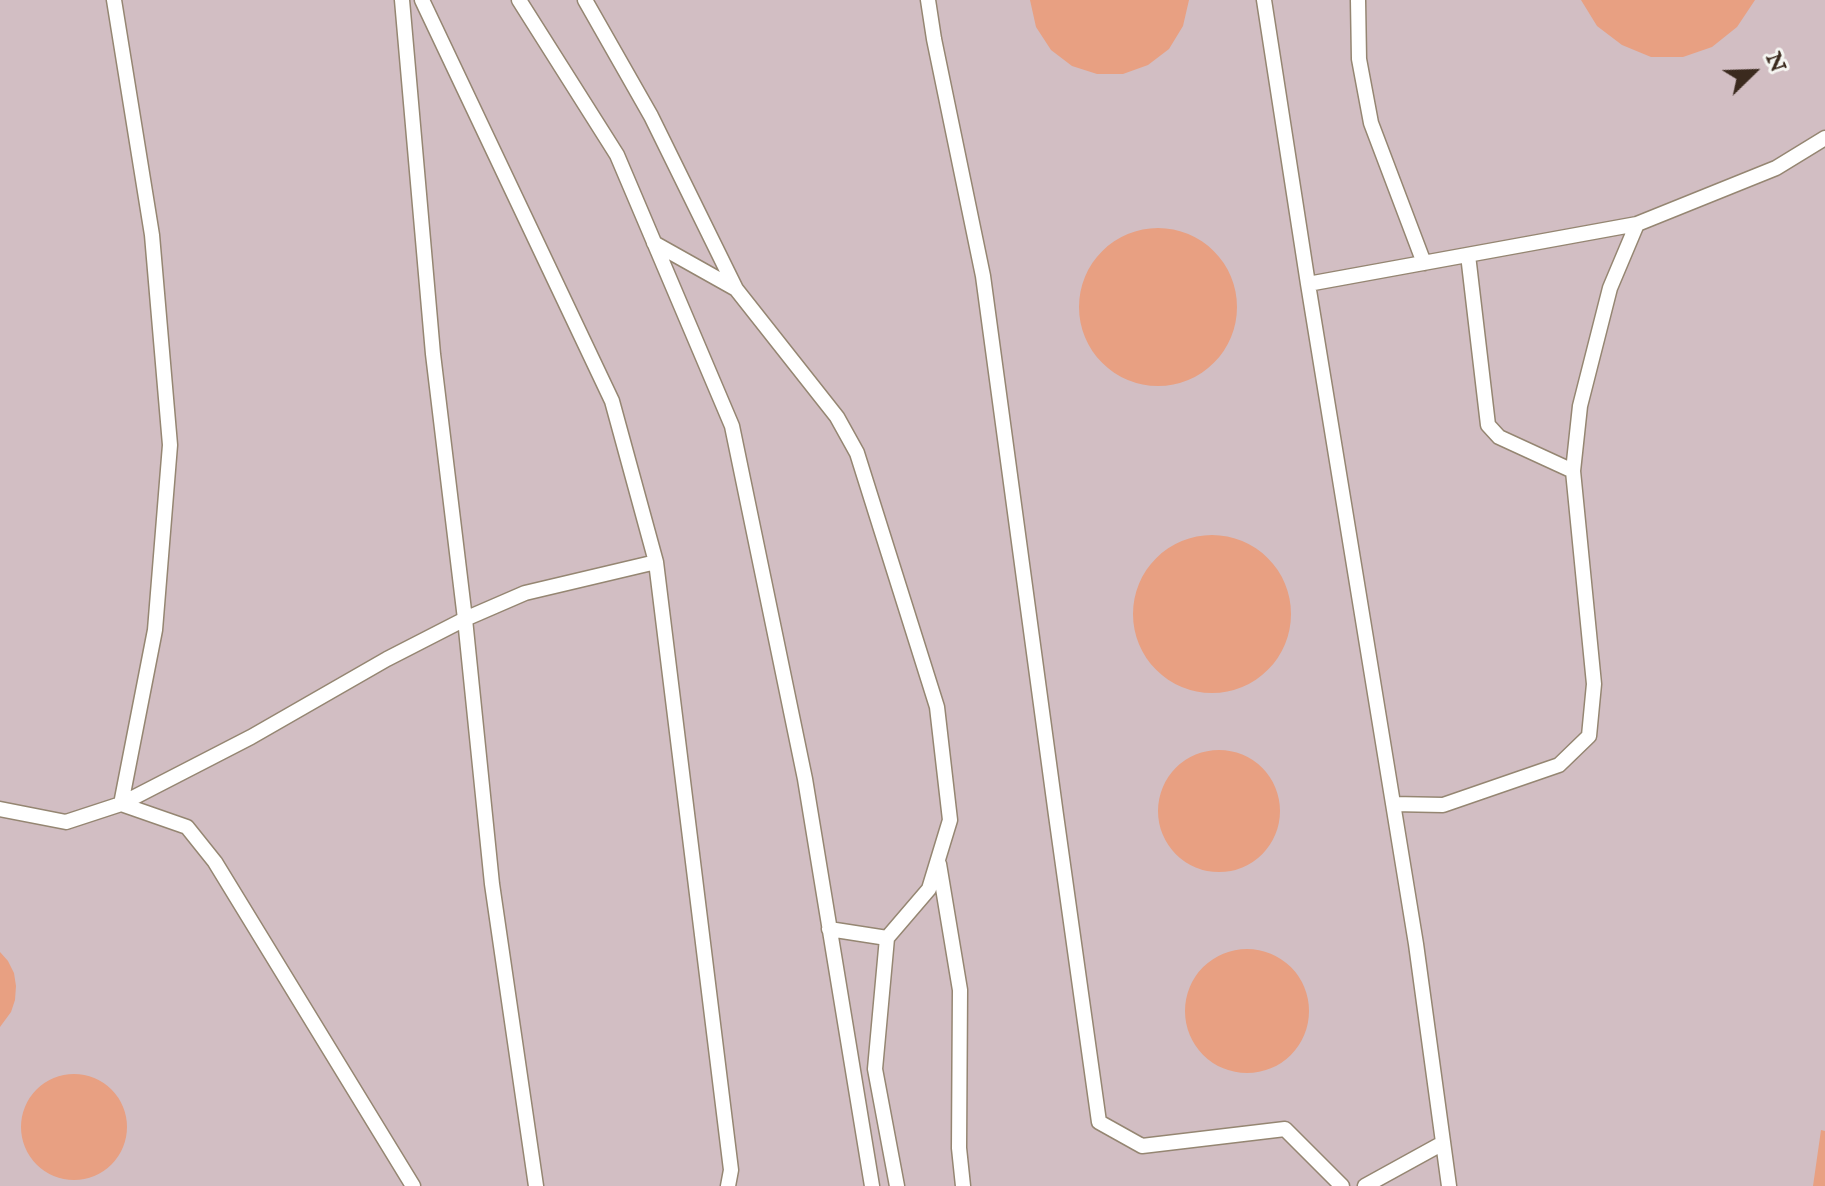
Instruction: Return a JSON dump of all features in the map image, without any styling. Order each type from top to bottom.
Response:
[{"type":"lane","points":[[114,0],[152,235],[170,445],[155,630],[121,804]]},
{"type":"lane","points":[[402,0],[433,354],[465,619],[492,884],[536,1186]]},
{"type":"lane","points":[[422,0],[612,401],[656,562],[731,1170],[728,1186]]},
{"type":"lane","points":[[519,0],[617,155],[732,426],[805,779],[872,1186]]},
{"type":"lane","points":[[585,0],[651,116],[736,289],[837,417],[857,453],[937,707],[950,820],[929,889],[887,938],[875,1069],[897,1186]]},
{"type":"lane","points":[[928,0],[983,276],[1099,1122],[1142,1146],[1285,1129],[1342,1186]]},
{"type":"lane","points":[[1264,0],[1416,944],[1449,1186]]},
{"type":"lane","points":[[1358,0],[1359,59],[1371,123],[1424,263]]},
{"type":"lane","points":[[1308,284],[1637,224],[1776,168],[1825,138]]},
{"type":"lane","points":[[1393,804],[1443,805],[1559,765],[1589,736],[1594,684],[1573,471],[1580,406],[1610,288],[1637,224]]},
{"type":"lane","points":[[654,243],[736,289]]},
{"type":"lane","points":[[1468,255],[1488,425],[1499,437],[1573,471]]},
{"type":"lane","points":[[0,809],[66,822],[121,804],[251,737],[387,659],[465,619],[525,593],[656,562]]},
{"type":"lane","points":[[121,804],[187,827],[215,862],[413,1186]]},
{"type":"lane","points":[[938,859],[960,990],[959,1148],[963,1186]]},
{"type":"lane","points":[[829,929],[887,938]]},
{"type":"lane","points":[[1365,1186],[1443,1143]]},
{"type":"shaded area","points":[[0,0],[1825,0],[1825,1186],[0,1186]]},
{"type":"building","points":[[1030,0],[1189,0],[1183,26],[1169,49],[1148,65],[1123,74],[1097,74],[1072,66],[1051,50],[1036,27]]},
{"type":"building","points":[[1581,0],[1755,0],[1737,27],[1712,47],[1683,57],[1651,57],[1622,45],[1597,26]]},
{"type":"building","points":[[1158,228],[1188,234],[1214,251],[1231,277],[1237,307],[1231,337],[1214,363],[1188,380],[1158,386],[1128,380],[1102,363],[1085,337],[1079,307],[1085,277],[1102,251],[1128,234]]},
{"type":"building","points":[[1212,535],[1242,541],[1268,558],[1285,584],[1291,614],[1285,644],[1268,670],[1242,687],[1212,693],[1182,687],[1156,670],[1139,644],[1133,614],[1139,584],[1156,558],[1182,541]]},
{"type":"building","points":[[1219,750],[1242,755],[1262,768],[1275,788],[1280,811],[1275,834],[1262,854],[1242,867],[1219,872],[1196,867],[1176,854],[1163,834],[1158,811],[1163,788],[1176,768],[1196,755]]},
{"type":"building","points":[[1247,949],[1271,954],[1291,967],[1304,987],[1309,1011],[1304,1035],[1291,1055],[1271,1068],[1247,1073],[1223,1068],[1203,1055],[1190,1035],[1185,1011],[1190,987],[1203,967],[1223,954]]},
{"type":"building","points":[[0,952],[14,973],[16,986],[11,1012],[0,1027]]},
{"type":"building","points":[[74,1074],[94,1078],[111,1090],[123,1107],[127,1127],[123,1147],[111,1164],[94,1176],[74,1180],[54,1176],[37,1164],[25,1147],[21,1127],[25,1107],[37,1090],[54,1078]]},
{"type":"building","points":[[1821,1130],[1825,1131],[1825,1186],[1813,1186]]}]
